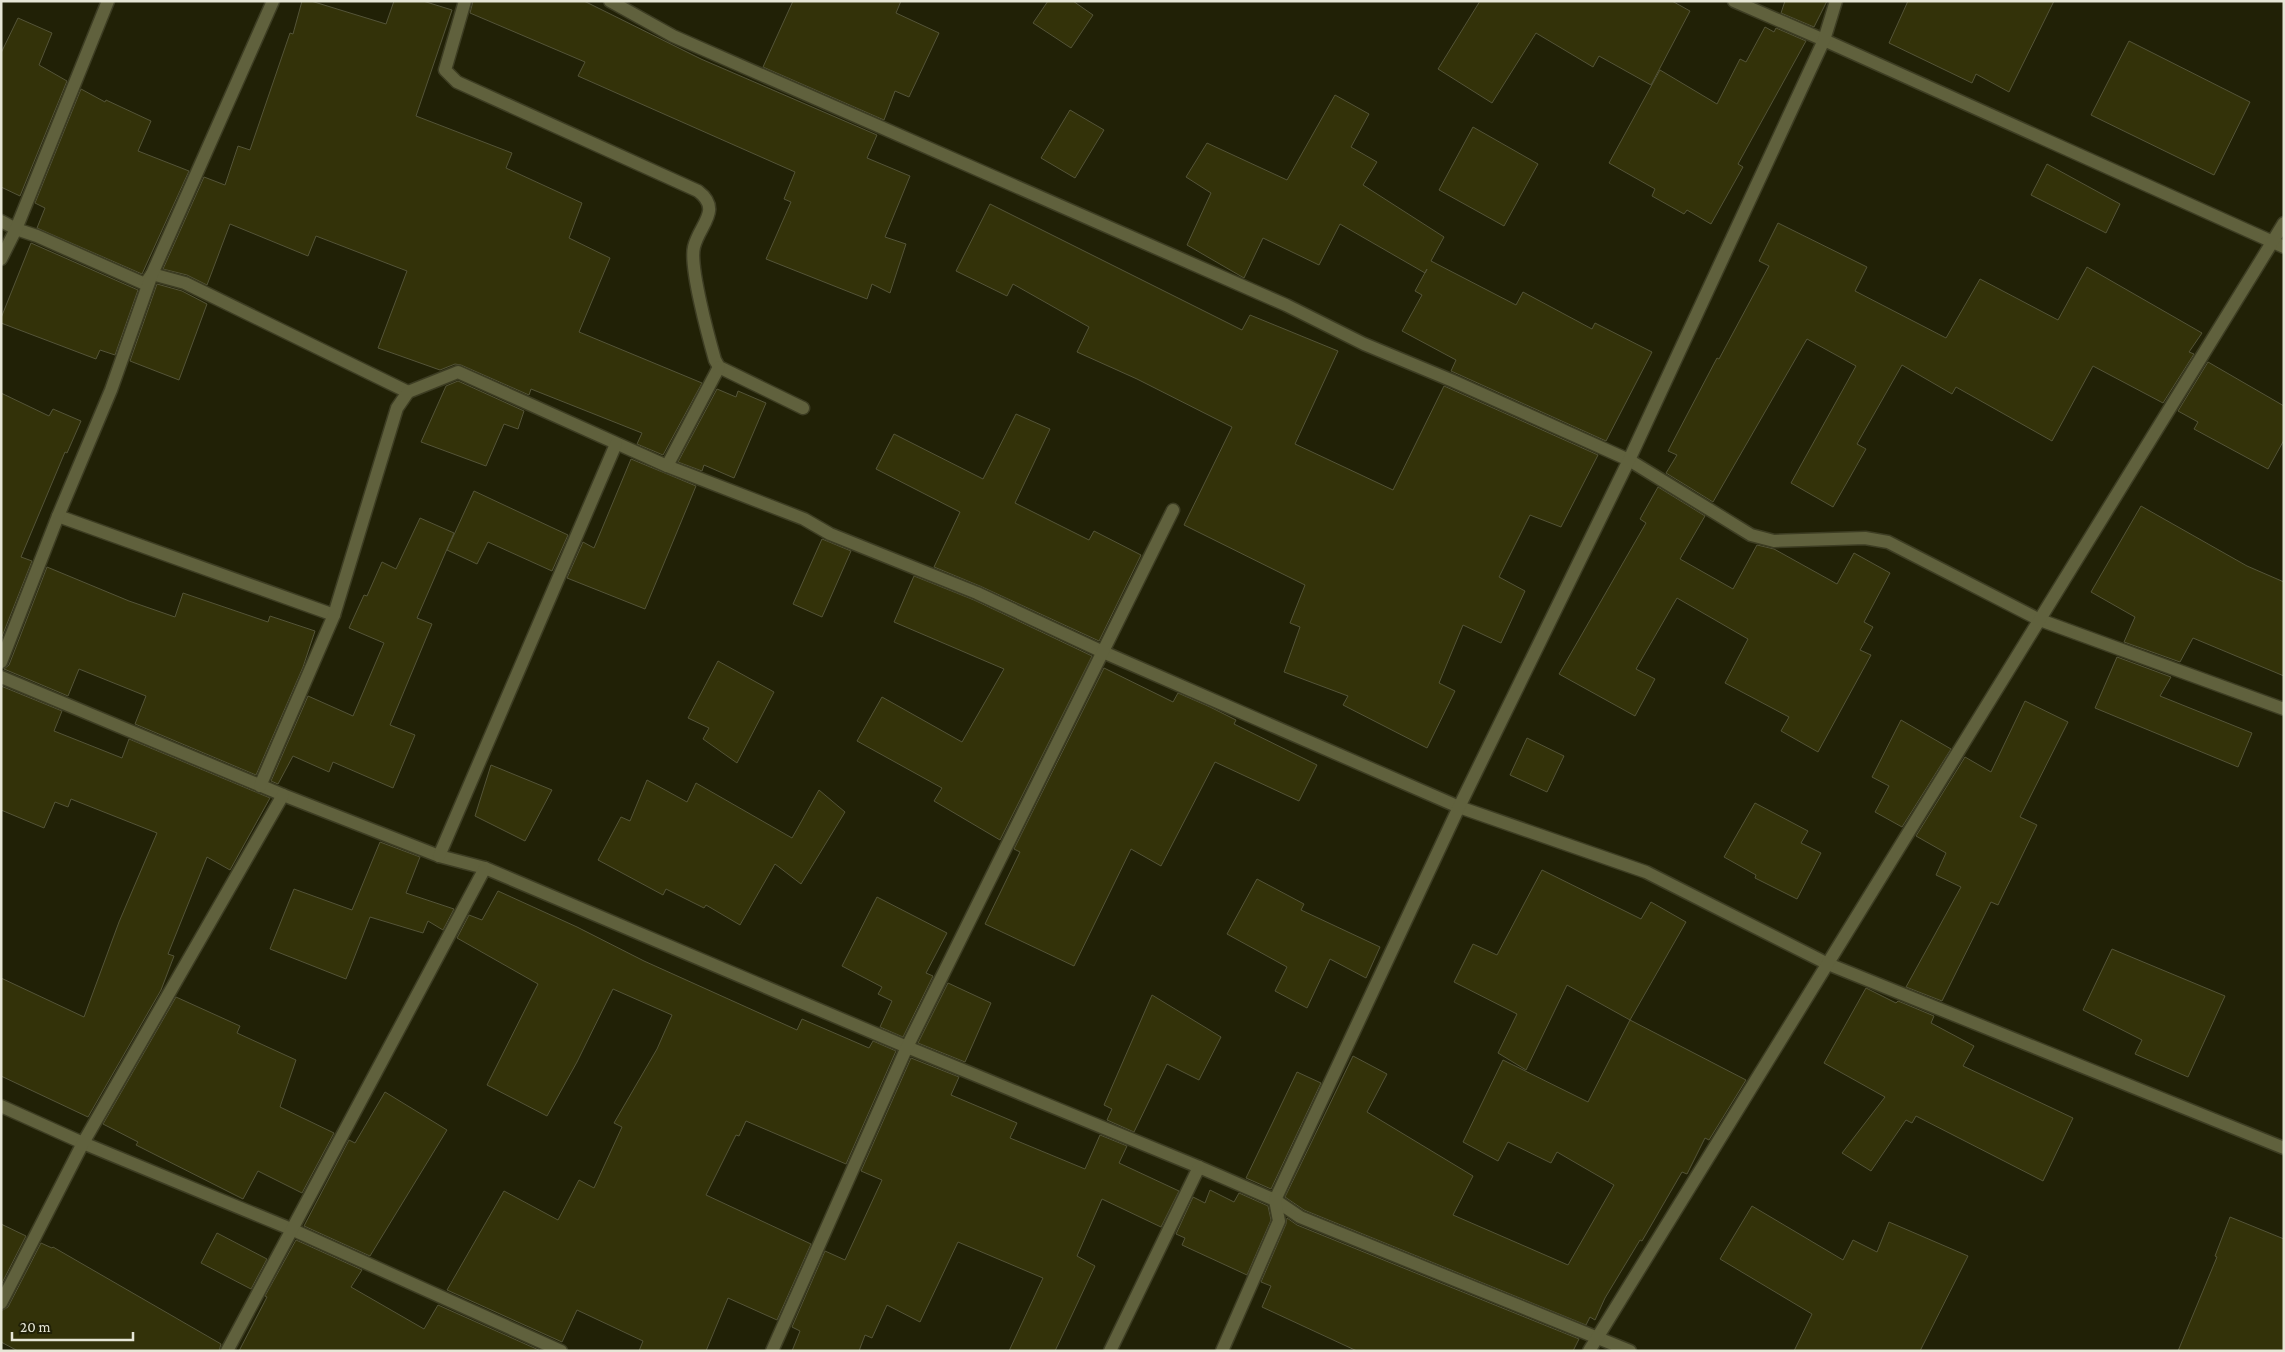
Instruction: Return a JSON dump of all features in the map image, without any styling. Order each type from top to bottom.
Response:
[{"type":"street","points":[[1,259],[16,229],[108,1]]},
{"type":"street","points":[[1,662],[58,516],[111,390],[152,274],[273,1]]},
{"type":"street","points":[[465,1],[445,70],[457,82],[698,191],[708,198],[711,209],[693,248],[694,270],[712,349],[719,367],[803,408]]},
{"type":"street","points":[[610,1],[673,36],[1286,305],[1364,344],[1453,381],[1629,460],[1751,535],[1774,541],[1865,538],[1888,542],[2040,620],[2284,709]]},
{"type":"street","points":[[1734,1],[2278,245]]},
{"type":"street","points":[[1222,1351],[1279,1221],[1275,1200],[1459,806],[1629,460],[1824,40],[1836,1]]},
{"type":"street","points":[[1,221],[145,284],[152,274]]},
{"type":"street","points":[[1589,1351],[2040,620],[2278,245],[2284,223]]},
{"type":"street","points":[[152,274],[185,283],[408,392]]},
{"type":"street","points":[[667,466],[719,367]]},
{"type":"street","points":[[260,786],[334,615],[397,408],[408,392],[458,372],[667,466],[804,519],[830,534],[977,593],[1103,652],[1459,806],[1646,872],[1828,964],[2284,1148]]},
{"type":"street","points":[[439,856],[616,444]]},
{"type":"street","points":[[772,1351],[907,1047],[1173,510]]},
{"type":"street","points":[[58,516],[334,615]]},
{"type":"street","points":[[1,678],[260,786],[439,856],[485,868],[907,1047],[1199,1167],[1275,1200],[1300,1217],[1630,1351]]},
{"type":"street","points":[[1,1303],[83,1143],[283,795]]},
{"type":"street","points":[[226,1351],[485,868]]},
{"type":"street","points":[[1,1106],[83,1143],[291,1229],[561,1351]]},
{"type":"street","points":[[1110,1351],[1199,1167]]},
{"type":"building","points":[[302,1],[311,1],[386,24],[394,1],[423,1],[452,10],[416,116],[512,153],[506,168],[582,203],[569,238],[610,258],[579,332],[702,383],[663,455],[637,444],[642,433],[531,389],[529,395],[461,365],[455,364],[440,370],[378,348],[407,271],[316,236],[308,256],[230,224],[207,285],[187,275],[163,269],[204,177],[225,185],[238,146],[250,150],[290,33],[293,34]]},
{"type":"building","points":[[473,1],[584,1],[701,59],[877,135],[867,158],[910,176],[885,237],[906,244],[890,293],[872,284],[867,299],[766,259],[791,202],[784,199],[795,172],[578,76],[585,62],[470,13]]},
{"type":"building","points":[[793,1],[901,1],[896,13],[939,33],[909,97],[895,91],[884,120],[763,67]]},
{"type":"building","points":[[1048,1],[1073,1],[1093,15],[1071,48],[1033,23]]},
{"type":"building","points":[[1480,1],[1672,1],[1690,11],[1651,85],[1599,56],[1593,67],[1536,33],[1492,103],[1438,69]]},
{"type":"building","points":[[1785,1],[1827,1],[1814,27],[1781,13]]},
{"type":"building","points":[[1908,1],[2054,1],[2009,92],[1976,74],[1972,83],[1889,43]]},
{"type":"building","points":[[18,18],[52,33],[39,65],[67,81],[20,196],[1,187],[1,53]]},
{"type":"building","points":[[1765,27],[1774,32],[1776,28],[1806,41],[1738,164],[1743,167],[1711,224],[1687,210],[1684,214],[1652,196],[1655,189],[1609,163],[1660,70],[1717,104],[1740,59],[1746,62]]},
{"type":"building","points":[[2129,41],[2250,102],[2214,175],[2091,115]]},
{"type":"building","points":[[81,89],[105,102],[106,100],[151,121],[138,151],[189,171],[142,274],[37,228],[45,208],[35,203]]},
{"type":"building","points":[[1335,95],[1369,114],[1351,147],[1377,162],[1363,185],[1444,237],[1431,261],[1516,305],[1523,292],[1592,329],[1595,323],[1652,352],[1606,441],[1451,371],[1456,360],[1402,331],[1422,295],[1415,291],[1425,273],[1340,224],[1319,265],[1263,238],[1244,278],[1187,245],[1211,193],[1186,177],[1207,143],[1287,180]]},
{"type":"building","points":[[1070,110],[1104,130],[1075,178],[1041,158]]},
{"type":"building","points":[[1473,127],[1538,164],[1504,226],[1439,190]]},
{"type":"building","points":[[2047,164],[2120,204],[2106,233],[2031,195]]},
{"type":"building","points":[[990,204],[1242,330],[1250,315],[1338,351],[1295,444],[1393,490],[1444,386],[1598,455],[1561,527],[1530,515],[1499,577],[1525,591],[1501,643],[1463,625],[1439,683],[1455,691],[1427,748],[1343,705],[1348,696],[1284,672],[1300,627],[1290,623],[1305,585],[1184,525],[1232,427],[1137,379],[1077,352],[1089,327],[1013,284],[1007,296],[956,271]]},
{"type":"building","points":[[1778,223],[1867,267],[1855,291],[1946,338],[1980,279],[2058,320],[2087,267],[2202,333],[2189,352],[2194,354],[2163,403],[2093,366],[2052,441],[1956,387],[1952,394],[1902,365],[1857,444],[1866,449],[1833,507],[1791,483],[1856,366],[1807,339],[1713,502],[1666,473],[1677,455],[1668,451],[1717,358],[1719,359],[1769,266],[1759,261]]},
{"type":"building","points":[[31,243],[138,290],[115,355],[100,350],[96,359],[1,323],[1,318]]},
{"type":"building","points":[[157,284],[182,291],[207,304],[179,380],[130,361]]},
{"type":"building","points":[[2208,362],[2284,406],[2284,440],[2268,469],[2194,429],[2198,422],[2178,411]]},
{"type":"building","points":[[458,381],[524,411],[518,429],[504,424],[486,466],[421,442],[446,386]]},
{"type":"building","points":[[717,389],[736,397],[738,391],[766,403],[734,478],[704,465],[702,471],[678,462]]},
{"type":"building","points":[[1,393],[49,416],[53,409],[81,421],[67,453],[65,452],[21,557],[32,561],[1,639]]},
{"type":"building","points":[[1016,414],[1050,429],[1015,503],[1089,540],[1094,531],[1141,555],[1099,641],[934,567],[960,512],[876,469],[894,434],[983,479]]},
{"type":"building","points":[[631,459],[696,486],[645,609],[567,578],[583,542],[594,548]]},
{"type":"building","points":[[1658,487],[1705,516],[1680,559],[1733,589],[1757,545],[1774,549],[1837,584],[1854,553],[1890,573],[1864,622],[1873,627],[1860,650],[1871,655],[1818,752],[1781,731],[1789,717],[1725,683],[1748,639],[1677,598],[1636,669],[1655,679],[1635,716],[1559,674],[1646,523],[1640,519]]},
{"type":"building","points":[[474,491],[568,535],[552,571],[488,542],[477,564],[447,550]]},
{"type":"building","points":[[2141,506],[2247,566],[2284,582],[2284,676],[2193,638],[2180,662],[2124,642],[2135,617],[2091,592]]},
{"type":"building","points":[[420,518],[454,533],[417,618],[432,624],[390,725],[415,735],[393,788],[333,762],[329,772],[293,756],[278,784],[271,781],[308,696],[353,716],[384,643],[349,628],[364,595],[367,596],[382,562],[396,569]]},
{"type":"building","points":[[822,539],[851,551],[822,617],[793,604]]},
{"type":"building","points":[[47,567],[129,601],[175,617],[183,593],[268,622],[270,616],[315,631],[303,667],[256,775],[135,724],[146,696],[79,669],[68,696],[4,669],[9,665]]},
{"type":"building","points":[[914,576],[974,600],[1092,656],[1000,840],[934,801],[942,788],[857,741],[882,697],[962,742],[1004,669],[894,622]]},
{"type":"building","points":[[2117,657],[2171,677],[2160,696],[2252,733],[2238,767],[2095,708]]},
{"type":"building","points":[[718,661],[774,692],[737,763],[703,739],[709,728],[688,718]]},
{"type":"building","points":[[1104,668],[1173,702],[1178,693],[1210,707],[1236,720],[1234,724],[1317,765],[1299,801],[1215,762],[1161,866],[1131,849],[1074,966],[985,924],[1020,852],[1014,849]]},
{"type":"building","points":[[1,686],[62,711],[54,731],[122,758],[129,739],[270,798],[230,870],[207,857],[168,954],[174,956],[161,990],[88,1117],[1,1076],[1,978],[84,1017],[119,922],[157,833],[71,799],[68,807],[55,802],[44,828],[1,810]]},
{"type":"building","points":[[2025,701],[2068,722],[2020,817],[2037,825],[1998,905],[1991,902],[1942,1001],[1906,987],[1961,887],[1936,875],[1946,853],[1916,836],[1965,757],[1991,772]]},
{"type":"building","points":[[1901,720],[1951,749],[1902,827],[1875,812],[1889,786],[1872,777]]},
{"type":"building","points":[[1527,738],[1564,756],[1547,792],[1510,775]]},
{"type":"building","points":[[491,765],[552,790],[525,841],[475,816]]},
{"type":"building","points":[[647,780],[687,802],[696,783],[792,838],[819,790],[845,812],[801,884],[775,864],[740,925],[706,905],[704,908],[666,889],[663,895],[598,860],[621,817],[630,821]]},
{"type":"building","points":[[1755,803],[1808,831],[1801,843],[1821,853],[1797,899],[1755,878],[1756,875],[1724,857]]},
{"type":"building","points":[[380,842],[420,857],[406,893],[454,909],[443,930],[428,921],[423,933],[370,917],[346,979],[270,949],[294,889],[352,910]]},
{"type":"building","points":[[1542,870],[1641,919],[1651,902],[1686,922],[1630,1020],[1567,985],[1526,1070],[1498,1053],[1517,1014],[1454,982],[1473,944],[1497,955]]},
{"type":"building","points":[[1257,879],[1304,904],[1301,910],[1380,947],[1366,978],[1330,959],[1307,1008],[1275,991],[1287,967],[1227,934]]},
{"type":"building","points":[[498,891],[577,927],[644,961],[797,1030],[802,1019],[869,1048],[873,1041],[896,1051],[846,1164],[746,1121],[739,1136],[736,1135],[706,1195],[811,1244],[777,1320],[728,1298],[706,1351],[639,1351],[643,1341],[577,1310],[562,1342],[447,1290],[504,1191],[558,1220],[579,1180],[594,1188],[622,1127],[614,1123],[657,1049],[672,1015],[613,989],[577,1062],[547,1116],[487,1085],[538,984],[457,938],[469,915],[482,920]]},
{"type":"building","points":[[877,897],[947,933],[926,973],[933,976],[903,1037],[880,1027],[892,1001],[878,994],[882,987],[842,966]]},
{"type":"building","points":[[2112,949],[2225,996],[2188,1077],[2135,1054],[2142,1040],[2083,1010]]},
{"type":"building","points":[[948,983],[991,1003],[965,1062],[918,1043]]},
{"type":"building","points":[[1866,988],[1896,1003],[1898,1001],[1934,1016],[1931,1023],[1974,1046],[1963,1066],[2073,1118],[2043,1181],[1916,1116],[1912,1123],[1906,1120],[1871,1171],[1842,1153],[1885,1097],[1824,1063]]},
{"type":"building","points":[[1152,995],[1221,1037],[1199,1080],[1167,1064],[1134,1132],[1107,1120],[1112,1109],[1104,1105]]},
{"type":"building","points":[[176,997],[240,1026],[237,1033],[296,1060],[280,1107],[334,1133],[302,1193],[258,1171],[243,1199],[136,1145],[138,1142],[103,1124]]},
{"type":"building","points":[[1630,1020],[1746,1080],[1709,1140],[1705,1138],[1687,1174],[1682,1172],[1642,1241],[1640,1240],[1605,1298],[1595,1320],[1590,1317],[1586,1325],[1304,1210],[1285,1197],[1353,1056],[1387,1074],[1367,1112],[1473,1176],[1453,1215],[1568,1265],[1614,1185],[1557,1152],[1551,1163],[1508,1142],[1498,1161],[1463,1142],[1503,1060],[1588,1102]]},
{"type":"building","points":[[911,1058],[959,1077],[951,1095],[1017,1123],[1010,1138],[1085,1169],[1100,1135],[1127,1146],[1119,1163],[1179,1191],[1161,1227],[1102,1199],[1077,1256],[1095,1266],[1055,1351],[1009,1351],[1043,1278],[958,1242],[920,1322],[887,1305],[872,1338],[865,1335],[859,1351],[792,1351],[800,1331],[792,1327],[825,1251],[845,1260],[882,1180],[861,1171]]},
{"type":"building","points":[[1297,1072],[1321,1083],[1271,1189],[1246,1178]]},
{"type":"building","points":[[385,1092],[447,1130],[370,1256],[304,1226],[349,1140],[355,1143]]},
{"type":"building","points":[[1210,1190],[1234,1202],[1239,1193],[1268,1206],[1271,1220],[1247,1275],[1182,1245],[1185,1238],[1176,1234],[1193,1197],[1205,1203]]},
{"type":"building","points":[[1752,1206],[1843,1260],[1853,1240],[1877,1252],[1889,1222],[1968,1256],[1920,1351],[1794,1351],[1812,1314],[1720,1259]]},
{"type":"building","points":[[2230,1217],[2284,1239],[2284,1351],[2178,1351],[2217,1257],[2215,1256]]},
{"type":"building","points":[[1287,1218],[1297,1225],[1579,1339],[1573,1351],[1357,1351],[1262,1307],[1271,1286],[1261,1282]]},
{"type":"building","points":[[1,1224],[26,1236],[1,1285]]},
{"type":"building","points":[[217,1233],[267,1259],[251,1289],[201,1263]]},
{"type":"building","points":[[296,1240],[362,1270],[351,1287],[424,1329],[438,1305],[541,1351],[239,1351],[267,1297],[265,1296]]},
{"type":"building","points":[[41,1243],[53,1247],[221,1344],[219,1351],[18,1351],[1,1342],[1,1311],[8,1307]]}]
